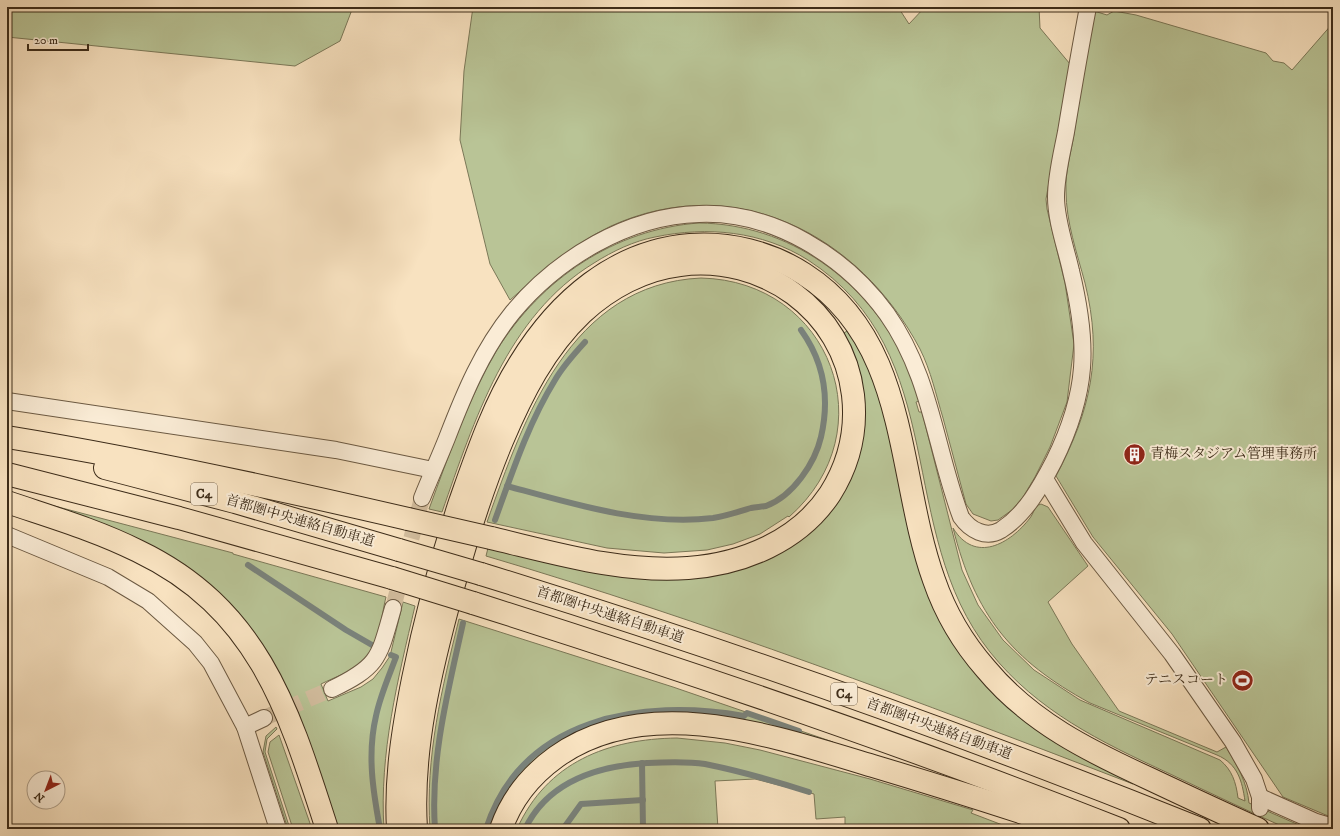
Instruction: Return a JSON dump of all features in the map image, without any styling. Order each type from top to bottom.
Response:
[{"type":"highway","points":[[398,829],[397,795],[402,738],[424,626],[441,562],[466,485],[489,424],[512,375],[533,342],[557,312],[599,276],[617,266],[652,252],[669,248],[703,244],[750,250],[782,262],[822,286],[842,305],[858,325],[882,372],[894,407],[919,529],[935,583],[947,610],[962,636],[973,653],[996,681],[1023,707],[1077,744],[1258,829]]},
{"type":"highway","points":[[7,437],[106,453],[279,489],[408,519],[491,538],[597,562],[660,569],[691,568],[722,564],[752,554],[781,541],[804,524],[822,504],[837,481],[849,452],[854,422],[852,386],[845,363],[833,335],[810,307],[777,282],[750,270],[732,266],[696,263],[661,268],[629,281],[597,301],[582,313],[558,339],[529,383],[514,414],[484,488],[458,570],[443,626],[422,726],[415,798],[416,829]]},
{"type":"highway","name":"首都圏中央連絡自動車道","points":[[7,443],[154,480],[400,550],[481,574],[684,639],[887,709],[1200,829]]},
{"type":"highway","name":"首都圏中央連絡自動車道","points":[[7,474],[179,518],[392,578],[473,603],[693,674],[829,720],[1044,799],[1119,829]]},
{"type":"highway","points":[[7,502],[106,536],[139,551],[182,577],[200,590],[228,617],[259,658],[283,703],[299,742],[327,829]]},
{"type":"highway","points":[[501,829],[514,802],[527,783],[548,763],[564,751],[590,738],[623,729],[644,725],[683,724],[712,726],[772,737],[926,782],[1072,829]]},
{"type":"street","points":[[422,498],[466,390],[483,356],[506,321],[534,290],[577,255],[609,237],[646,223],[664,219],[709,214],[730,216],[759,222],[795,236],[842,265],[875,298],[900,333],[920,375],[958,508],[963,520],[971,529],[990,534],[1006,527],[1026,507],[1045,479],[1068,430],[1079,391],[1084,347],[1079,308],[1056,198],[1088,7]]},
{"type":"street","points":[[7,401],[336,450],[433,470]]},
{"type":"street","points":[[1045,479],[1084,543],[1172,654],[1233,742],[1247,765],[1260,802],[1333,827]]},
{"type":"street","points":[[7,535],[108,577],[148,601],[195,643],[210,663],[245,727],[278,829]]},
{"type":"street","points":[[332,689],[359,676],[376,659],[383,645],[393,608]]},
{"type":"street","points":[[245,727],[264,718]]},
{"type":"green space","points":[[7,7],[353,7],[340,41],[295,66],[7,37]]},
{"type":"green space","points":[[473,7],[898,7],[909,24],[925,7],[1039,7],[1040,28],[1070,64],[1046,199],[1047,209],[1065,283],[1074,344],[1067,402],[1050,447],[1035,477],[1023,497],[1012,510],[998,520],[991,521],[973,514],[966,504],[933,383],[920,349],[894,308],[863,273],[828,245],[789,223],[747,210],[703,205],[657,210],[611,226],[597,233],[558,260],[510,300],[490,264],[460,140],[464,71]]},
{"type":"green space","points":[[1094,11],[1107,15],[1114,11],[1136,15],[1266,53],[1273,61],[1284,63],[1292,70],[1333,23],[1333,818],[1283,797],[1172,634],[1093,537],[1056,476],[1078,428],[1090,382],[1093,359],[1093,335],[1090,310],[1085,283],[1070,226],[1066,203],[1066,184],[1067,170]]},
{"type":"green space","points":[[699,223],[732,226],[764,234],[794,246],[822,262],[847,282],[869,305],[889,332],[905,361],[920,401],[916,402],[919,412],[922,412],[962,570],[978,605],[1003,640],[1034,670],[1080,700],[1220,760],[1228,768],[1233,777],[1238,798],[1245,801],[1238,774],[1230,763],[1217,755],[1090,703],[1062,687],[1038,670],[1018,652],[1000,632],[985,610],[973,586],[962,559],[953,528],[962,539],[972,545],[982,548],[992,546],[1013,536],[1030,518],[1037,506],[1041,504],[1048,507],[1088,566],[1048,602],[1072,644],[1119,711],[1217,752],[1226,747],[1238,767],[1244,781],[1249,803],[1308,829],[1288,829],[1095,737],[1049,708],[1008,673],[990,652],[960,604],[941,552],[904,393],[884,344],[853,299],[808,260],[790,250],[772,243],[753,237],[714,232],[694,232],[655,237],[631,244],[609,254],[564,285],[538,311],[516,341],[497,373],[467,442],[442,512],[429,509],[477,388],[497,350],[515,324],[535,301],[558,280],[583,262],[610,247],[638,235],[668,227]]},
{"type":"green space","points":[[701,278],[746,286],[783,305],[812,332],[830,366],[838,404],[835,444],[819,482],[789,517],[788,516],[760,534],[733,544],[707,550],[664,553],[607,548],[487,522],[501,482],[536,401],[559,363],[585,330],[618,304],[656,286]]},
{"type":"green space","points":[[849,330],[877,385],[920,569],[1048,738],[1090,761],[1134,782],[1133,784],[893,693],[731,635],[568,581],[486,556],[488,548],[737,570],[771,558],[847,484],[842,334]]},
{"type":"green space","points":[[43,503],[233,553],[386,597],[379,632],[373,649],[368,656],[363,662],[353,669],[321,684],[328,701],[361,687],[373,679],[390,656],[403,602],[415,606],[396,689],[387,745],[383,801],[384,829],[337,829],[246,625]]},
{"type":"green space","points":[[459,619],[673,687],[833,742],[601,725],[491,829],[430,829],[429,802],[432,749],[441,697]]},
{"type":"green space","points":[[276,727],[277,729],[267,739],[265,752],[290,829],[288,829],[263,752],[266,736]]},
{"type":"green space","points":[[279,735],[312,829],[293,829],[268,752],[270,742]]},
{"type":"green space","points":[[677,738],[725,743],[760,750],[870,779],[973,810],[971,813],[1013,829],[914,829],[914,827],[845,829],[845,817],[816,819],[814,794],[755,779],[715,781],[718,829],[673,829],[673,827],[517,829],[530,806],[545,787],[563,771],[582,759],[627,743],[652,739]]},
{"type":"waterway","points":[[507,486],[557,500],[609,512],[661,519],[687,520],[713,518],[751,508],[766,506],[776,501],[794,487],[808,468],[818,447],[824,423],[825,394],[820,368],[809,342],[801,330]]},
{"type":"waterway","points":[[495,520],[521,449],[545,397],[558,375],[585,342]]},
{"type":"waterway","points":[[248,565],[346,630],[372,645]]},
{"type":"waterway","points":[[435,829],[434,803],[438,751],[446,700],[463,623]]},
{"type":"waterway","points":[[380,829],[373,787],[371,758],[373,730],[378,709],[396,657],[391,655]]},
{"type":"waterway","points":[[486,829],[503,791],[527,762],[557,739],[590,724],[627,714],[666,710],[705,711],[744,716],[747,713],[799,731]]},
{"type":"waterway","points":[[525,829],[535,813],[547,799],[561,788],[576,779],[593,773],[629,765],[676,762],[705,764],[757,776],[809,792]]},
{"type":"waterway","points":[[642,763],[643,829]]},
{"type":"waterway","points":[[563,829],[581,804],[643,800]]},
{"type":"tunnel","points":[[393,608],[422,498]]},
{"type":"tunnel","points":[[264,718],[332,689]]},
{"type":"place","name":"青梅スタジアム管理事務所","points":[[1134,454]]},
{"type":"place","name":"テニスコート","points":[[1243,680]]}]
